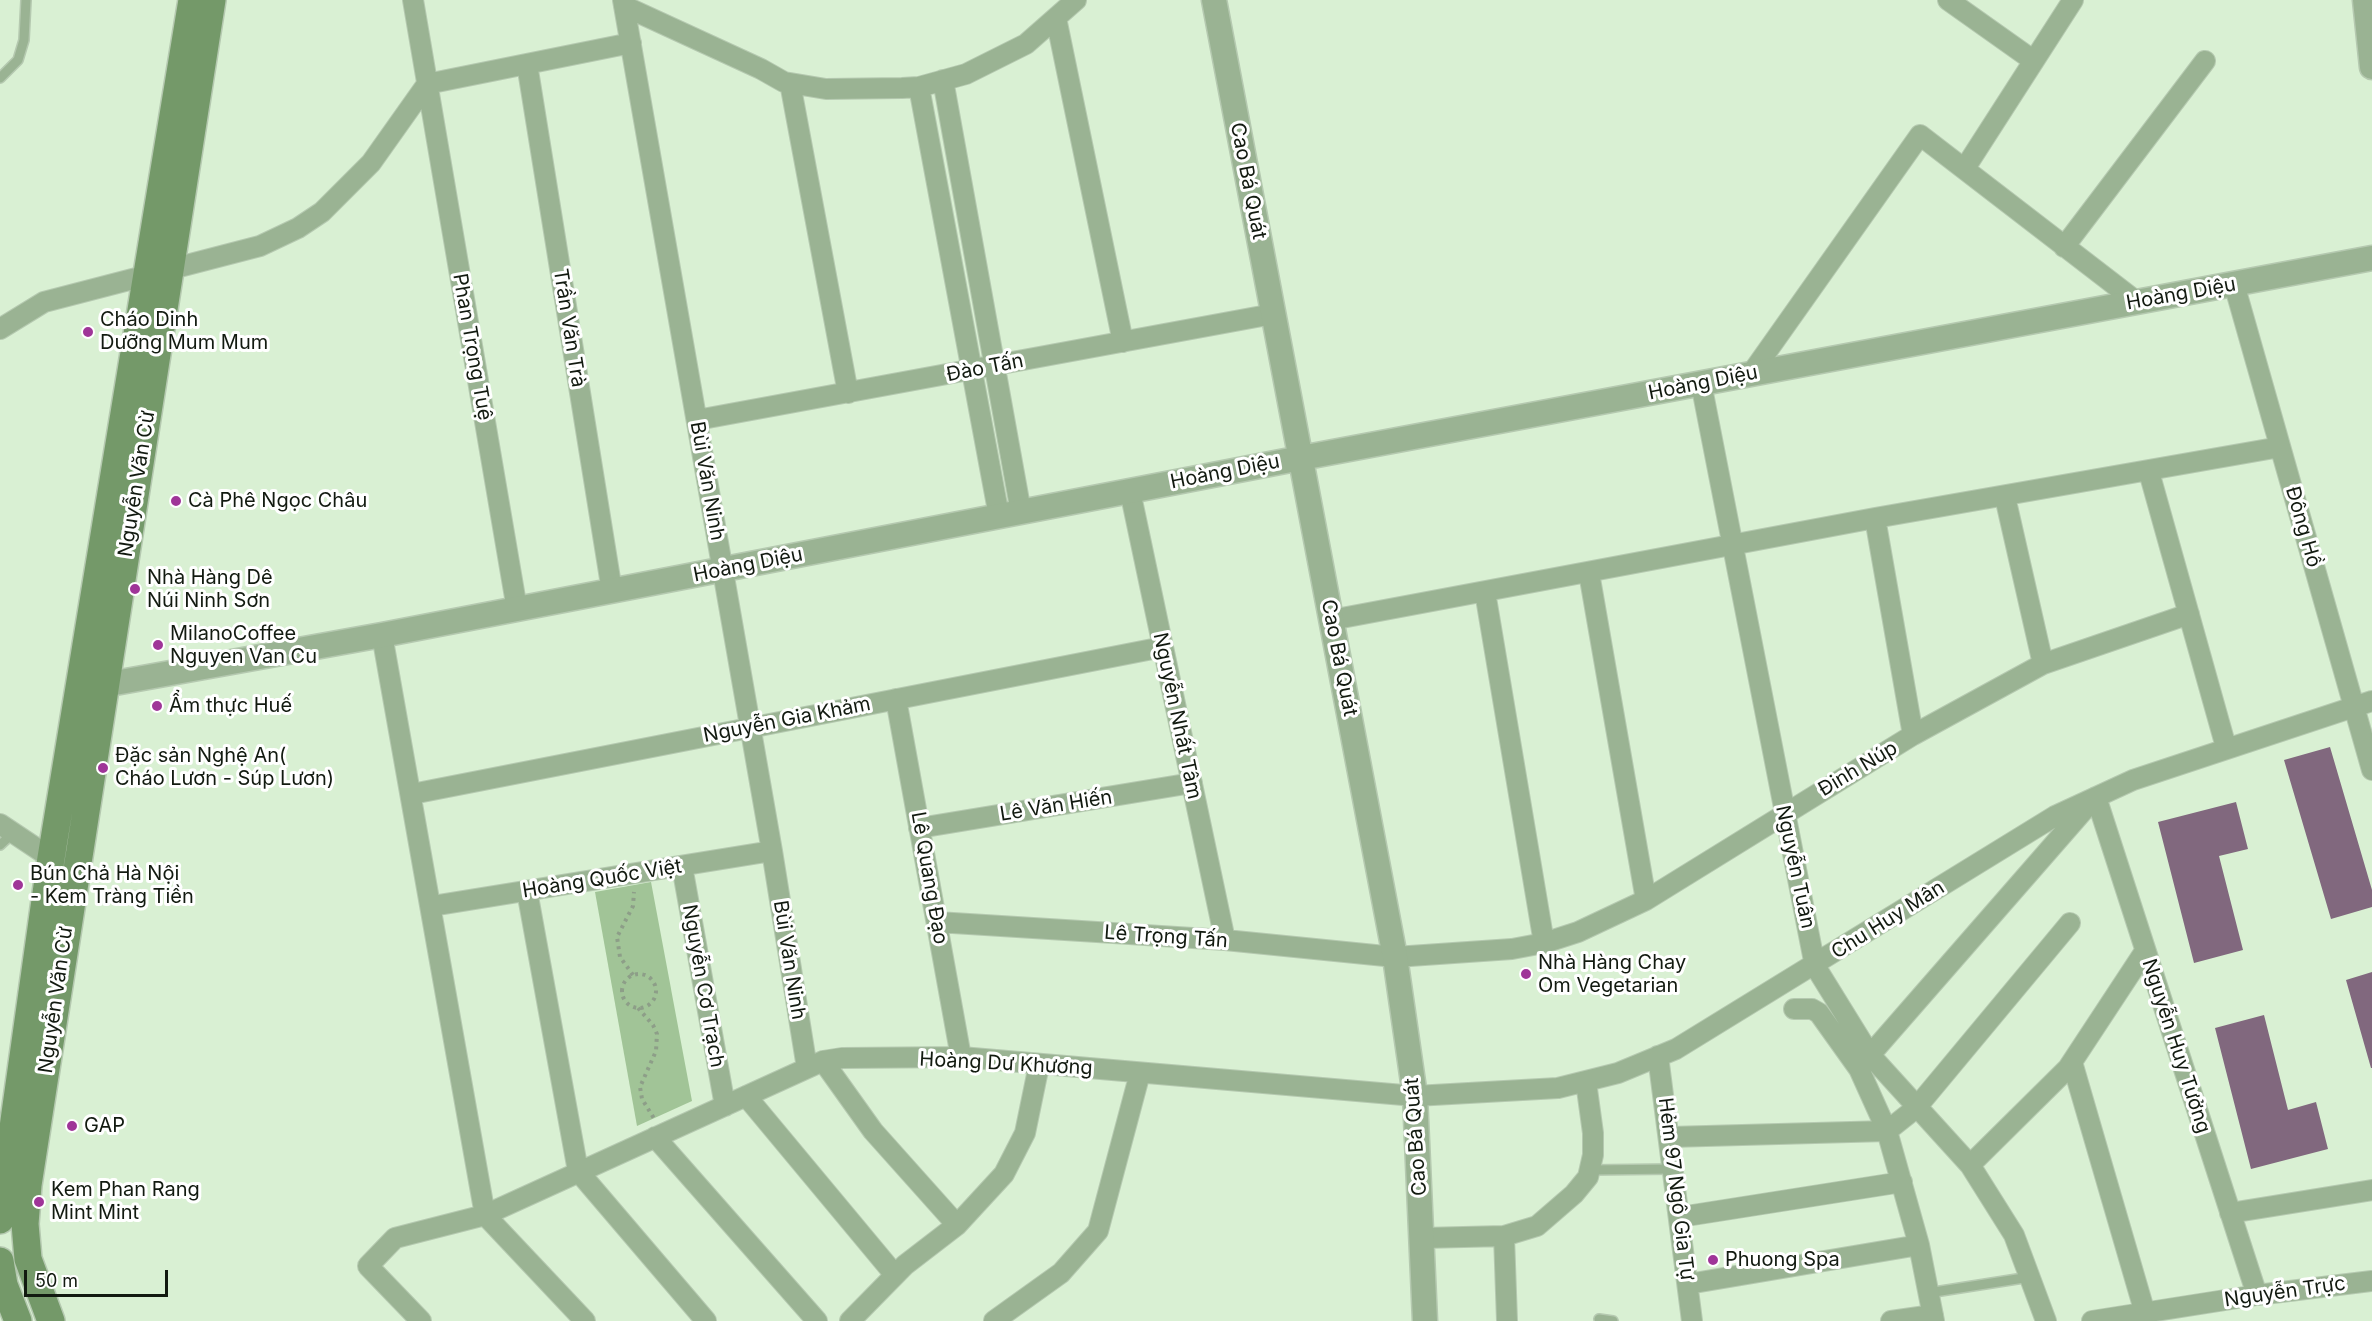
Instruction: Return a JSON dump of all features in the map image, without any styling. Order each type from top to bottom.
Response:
[{"type":"main road","name":"Nguyễn Văn Cừ","points":[[0,1220],[64,861],[106,684],[192,0]]},
{"type":"main road","name":"Nguyễn Văn Cừ","points":[[51,1321],[28,1259],[25,1224],[64,861],[79,689],[212,0]]},
{"type":"main road","points":[[0,1262],[0,1270],[18,1321]]},
{"type":"street","name":"Phan Trọng Tuệ","points":[[413,0],[517,609]]},
{"type":"street","points":[[624,3],[790,83],[826,89],[919,87],[966,74],[1026,44],[1076,0]]},
{"type":"street","name":"Cao Bá Quát","points":[[1214,0],[1395,957],[1415,1096],[1425,1321]]},
{"type":"street","points":[[1948,0],[2034,61]]},
{"type":"street","points":[[1965,168],[2073,0]]},
{"type":"street","points":[[2365,0],[2372,67]]},
{"type":"street","name":"Bùi Văn Ninh","points":[[624,3],[772,851],[815,1065]]},
{"type":"street","points":[[1056,18],[1123,342]]},
{"type":"street","points":[[0,329],[44,302],[260,246],[322,212],[371,163],[427,84],[631,43]]},
{"type":"street","points":[[2064,247],[2205,61]]},
{"type":"street","name":"Trần Văn Trà","points":[[527,64],[612,591]]},
{"type":"street","points":[[943,81],[994,366],[1010,514]]},
{"type":"street","points":[[790,83],[848,393]]},
{"type":"street","points":[[919,87],[972,370],[1010,514]]},
{"type":"street","points":[[1751,374],[1920,135],[2031,218],[2064,247],[2137,302]]},
{"type":"street","name":"Hoàng Diệu","points":[[79,689],[382,635],[1301,458],[2372,258]]},
{"type":"street","name":"Đông Hồ","points":[[2234,284],[2280,447],[2363,703],[2372,770]]},
{"type":"street","name":"Đào Tấn","points":[[697,420],[1273,314]]},
{"type":"street","name":"Nguyễn Tuân","points":[[1701,383],[1815,966],[1870,1055],[1970,1165],[2014,1235],[2046,1321]]},
{"type":"street","points":[[1332,620],[1732,547],[1875,518],[2149,472],[2280,447]]},
{"type":"street","points":[[2149,472],[2226,747]]},
{"type":"street","name":"Nguyễn Nhất Tâm","points":[[1130,491],[1224,940]]},
{"type":"street","points":[[2005,497],[2043,664]]},
{"type":"street","points":[[1875,518],[1913,735]]},
{"type":"street","points":[[1589,573],[1646,900]]},
{"type":"street","points":[[1485,592],[1544,943]]},
{"type":"street","name":"Đinh Núp","points":[[1395,957],[1512,949],[1544,943],[1578,932],[1646,900],[1913,735],[2043,664],[2189,614]]},
{"type":"street","points":[[382,635],[432,906],[485,1215],[585,1321]]},
{"type":"street","name":"Nguyễn Gia Khảm","points":[[412,794],[1163,647]]},
{"type":"street","name":"Lê Quang Đạo","points":[[896,699],[961,1057]]},
{"type":"street","name":"Chu Huy Mân","points":[[1415,1096],[1558,1088],[1618,1073],[1676,1049],[1815,966],[2055,816],[2133,780],[2363,703]]},
{"type":"street","name":"Lê Văn Hiến","points":[[920,828],[1192,783]]},
{"type":"street","points":[[1870,1055],[2096,797]]},
{"type":"street","name":"Nguyễn Huy Tưởng","points":[[2096,797],[2257,1295]]},
{"type":"street","points":[[4,834],[64,861]]},
{"type":"street","name":"Hoàng Quốc Việt","points":[[432,906],[772,851]]},
{"type":"street","name":"Nguyễn Cơ Trạch","points":[[682,866],[724,1106]]},
{"type":"street","points":[[527,891],[578,1171],[706,1321]]},
{"type":"street","name":"Lê Trọng Tấn","points":[[937,922],[1224,940],[1395,957]]},
{"type":"street","points":[[1670,1137],[1887,1131],[1916,1108],[2070,922]]},
{"type":"street","points":[[1970,1165],[2072,1062],[2145,951]]},
{"type":"street","points":[[1794,1009],[1812,1009],[1819,1012],[1859,1069],[1887,1131],[1919,1245],[1933,1318],[1891,1321]]},
{"type":"street","name":"Hẻm 97 Ngô Gia Tự","points":[[1658,1056],[1692,1321]]},
{"type":"street","name":"Hoàng Dư Khương","points":[[421,1321],[368,1266],[395,1238],[485,1215],[815,1065],[842,1058],[961,1057],[1415,1096]]},
{"type":"street","points":[[2072,1062],[2145,1313]]},
{"type":"street","points":[[815,1065],[957,1225]]},
{"type":"street","points":[[850,1321],[895,1275],[957,1225],[1004,1174],[1025,1133],[1039,1065]]},
{"type":"street","points":[[994,1321],[1062,1273],[1098,1231],[1140,1073]]},
{"type":"street","points":[[1423,1238],[1504,1236],[1537,1226],[1574,1194],[1588,1177],[1590,1170],[1593,1133],[1586,1082]]},
{"type":"street","points":[[747,1096],[895,1275]]},
{"type":"street","points":[[659,1135],[817,1321]]},
{"type":"street","points":[[1680,1217],[1902,1182]]},
{"type":"street","points":[[2230,1213],[2372,1190]]},
{"type":"street","points":[[1504,1236],[1507,1321]]},
{"type":"street","points":[[1688,1284],[1919,1245]]},
{"type":"street","points":[[0,1270],[28,1259]]},
{"type":"street","name":"Nguyễn Trực","points":[[2092,1321],[2257,1295],[2372,1281]]},
{"type":"lane","points":[[0,78],[18,60],[24,40],[26,0]]},
{"type":"lane","points":[[1590,1170],[1674,1169]]},
{"type":"lane","points":[[1928,1293],[2031,1277]]},
{"type":"lane","points":[[1599,1319],[1613,1321]]},
{"type":"path","points":[[622,876],[634,890],[635,897],[633,906],[620,929],[618,948],[620,957],[633,975]]},
{"type":"path","points":[[638,1008],[651,1003],[656,987],[644,975],[633,975],[624,981],[622,993],[626,1003],[638,1008],[653,1025],[657,1042],[656,1051],[643,1077],[642,1099],[659,1135]]},
{"type":"green space","points":[[651,882],[692,1101],[637,1126],[595,892]]},
{"type":"building","points":[[2330,747],[2372,890],[2372,907],[2331,919],[2284,760]]},
{"type":"building","points":[[2236,802],[2248,849],[2219,856],[2243,950],[2194,963],[2158,822]]},
{"type":"building","points":[[2372,972],[2372,1068],[2371,1068],[2346,980]]},
{"type":"building","points":[[2264,1015],[2288,1110],[2316,1102],[2328,1149],[2251,1169],[2215,1028]]},
{"type":"place","name":"Cháo Dinh Dưỡng Mum Mum","points":[[88,332]]},
{"type":"place","name":"Cà Phê Ngọc Châu","points":[[176,501]]},
{"type":"place","name":"Nhà Hàng Dê Núi Ninh Sơn","points":[[135,589]]},
{"type":"place","name":"MilanoCoffee Nguyen Van Cu","points":[[158,645]]},
{"type":"place","name":"Ẩm thực Huế","points":[[157,706]]},
{"type":"place","name":"Đặc sản Nghệ An( Cháo Lươn - Súp Lươn)","points":[[103,768]]},
{"type":"place","name":"Bún Chả Hà Nội - Kem Tràng Tiền","points":[[18,885]]},
{"type":"place","name":"Nhà Hàng Chay Om Vegetarian","points":[[1526,974]]},
{"type":"place","name":"GAP","points":[[72,1126]]},
{"type":"place","name":"Kem Phan Rang Mint Mint","points":[[39,1202]]},
{"type":"place","name":"Phuong Spa","points":[[1713,1260]]}]
